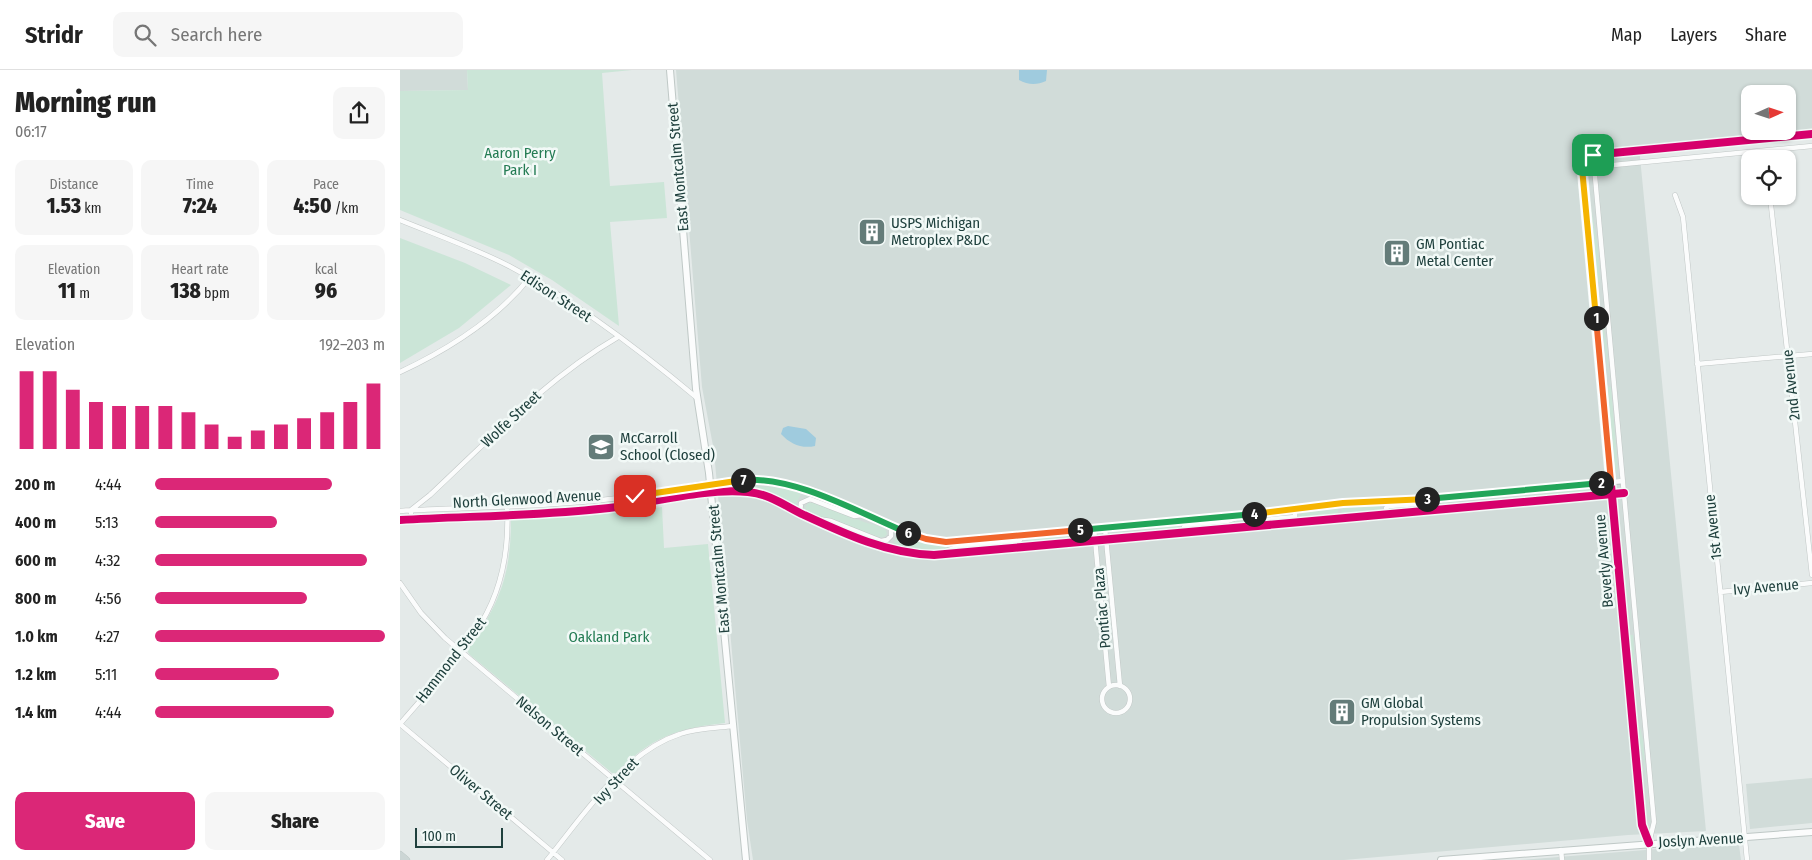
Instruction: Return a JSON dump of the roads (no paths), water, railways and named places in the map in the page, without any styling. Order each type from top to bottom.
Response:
[{"type":"main road","name":"East Montcalm Street","points":[[670,70],[697,398],[712,494],[746,860]]},
{"type":"main road","name":"Joslyn Avenue","points":[[1441,860],[1812,832]]},
{"type":"main road","points":[[400,855],[406,860]]},
{"type":"street","points":[[1593,155],[1812,134]]},
{"type":"street","points":[[1582,168],[1812,146]]},
{"type":"street","name":"Beverly Avenue","points":[[1593,155],[1654,822],[1649,843],[1642,825],[1581,156],[1593,155]]},
{"type":"street","name":"1st Avenue","points":[[1675,195],[1683,217],[1747,860]]},
{"type":"street","name":"2nd Avenue","points":[[1771,205],[1812,574]]},
{"type":"street","name":"Edison Street","points":[[400,220],[482,253],[530,277],[658,365],[697,398]]},
{"type":"street","points":[[400,372],[466,334],[507,301],[530,277]]},
{"type":"street","name":"Wolfe Street","points":[[410,510],[430,495],[547,386],[581,360],[618,337]]},
{"type":"street","points":[[1697,364],[1812,354]]},
{"type":"street","name":"North Glenwood Avenue","points":[[400,511],[607,499],[751,480],[778,482],[864,514],[920,538],[939,541],[1247,515],[1352,502],[1453,496],[1623,481]]},
{"type":"street","name":"North Glenwood Avenue","points":[[400,520],[600,509],[712,494],[742,492],[761,494],[809,517],[885,548],[912,554],[934,554],[1624,493]]},
{"type":"street","name":"North Glenwood Avenue","points":[[1386,514],[1385,509],[1389,506],[1432,503],[1453,496]]},
{"type":"street","name":"North Glenwood Avenue","points":[[800,513],[801,503],[810,499],[854,516],[864,514]]},
{"type":"street","name":"Hammond Street","points":[[400,724],[461,652],[483,621],[499,587],[507,553],[507,506]]},
{"type":"street","name":"North Glenwood Avenue","points":[[1230,528],[1252,522],[1295,517],[1295,509]]},
{"type":"street","points":[[410,510],[411,519]]},
{"type":"street","name":"North Glenwood Avenue","points":[[1184,532],[1184,527],[1187,524],[1227,521],[1247,515]]},
{"type":"street","name":"North Glenwood Avenue","points":[[809,517],[831,521],[880,541],[887,540],[891,536],[890,526]]},
{"type":"street","name":"Pontiac Plaza","points":[[1106,528],[1120,686]]},
{"type":"street","name":"Pontiac Plaza","points":[[1094,529],[1109,687]]},
{"type":"street","name":"North Glenwood Avenue","points":[[934,554],[954,548],[1017,542],[1020,540],[1021,535]]},
{"type":"street","name":"Nelson Street","points":[[400,582],[426,618],[461,652],[710,860]]},
{"type":"street","name":"Ivy Avenue","points":[[1720,592],[1812,583]]},
{"type":"street","points":[[1120,686],[1129,693],[1130,702],[1124,711],[1117,714],[1106,710],[1102,703],[1102,695],[1109,687],[1120,686]]},
{"type":"street","name":"Oliver Street","points":[[400,724],[562,860]]},
{"type":"street","name":"Ivy Street","points":[[547,860],[614,780],[638,756],[667,739],[693,730],[733,726]]},
{"type":"street","points":[[1649,843],[1649,860]]},
{"type":"street","points":[[1561,850],[1562,860]]},
{"type":"water","points":[[1019,70],[1047,70],[1046,81],[1032,84],[1022,82],[1019,80]]},
{"type":"water","points":[[788,426],[806,429],[816,438],[815,446],[801,446],[788,441],[781,434],[783,428]]},
{"type":"place","name":"USPS Michigan Metroplex P&DC","points":[[872,232]]},
{"type":"place","name":"GM Pontiac Metal Center","points":[[1397,253]]},
{"type":"place","name":"McCarroll School (Closed)","points":[[601,447]]},
{"type":"place","name":"GM Global Propulsion Systems","points":[[1342,712]]},
{"type":"park label","name":"Aaron Perry Park I","points":[[520,162]]},
{"type":"park label","name":"Oakland Park","points":[[609,637]]}]
